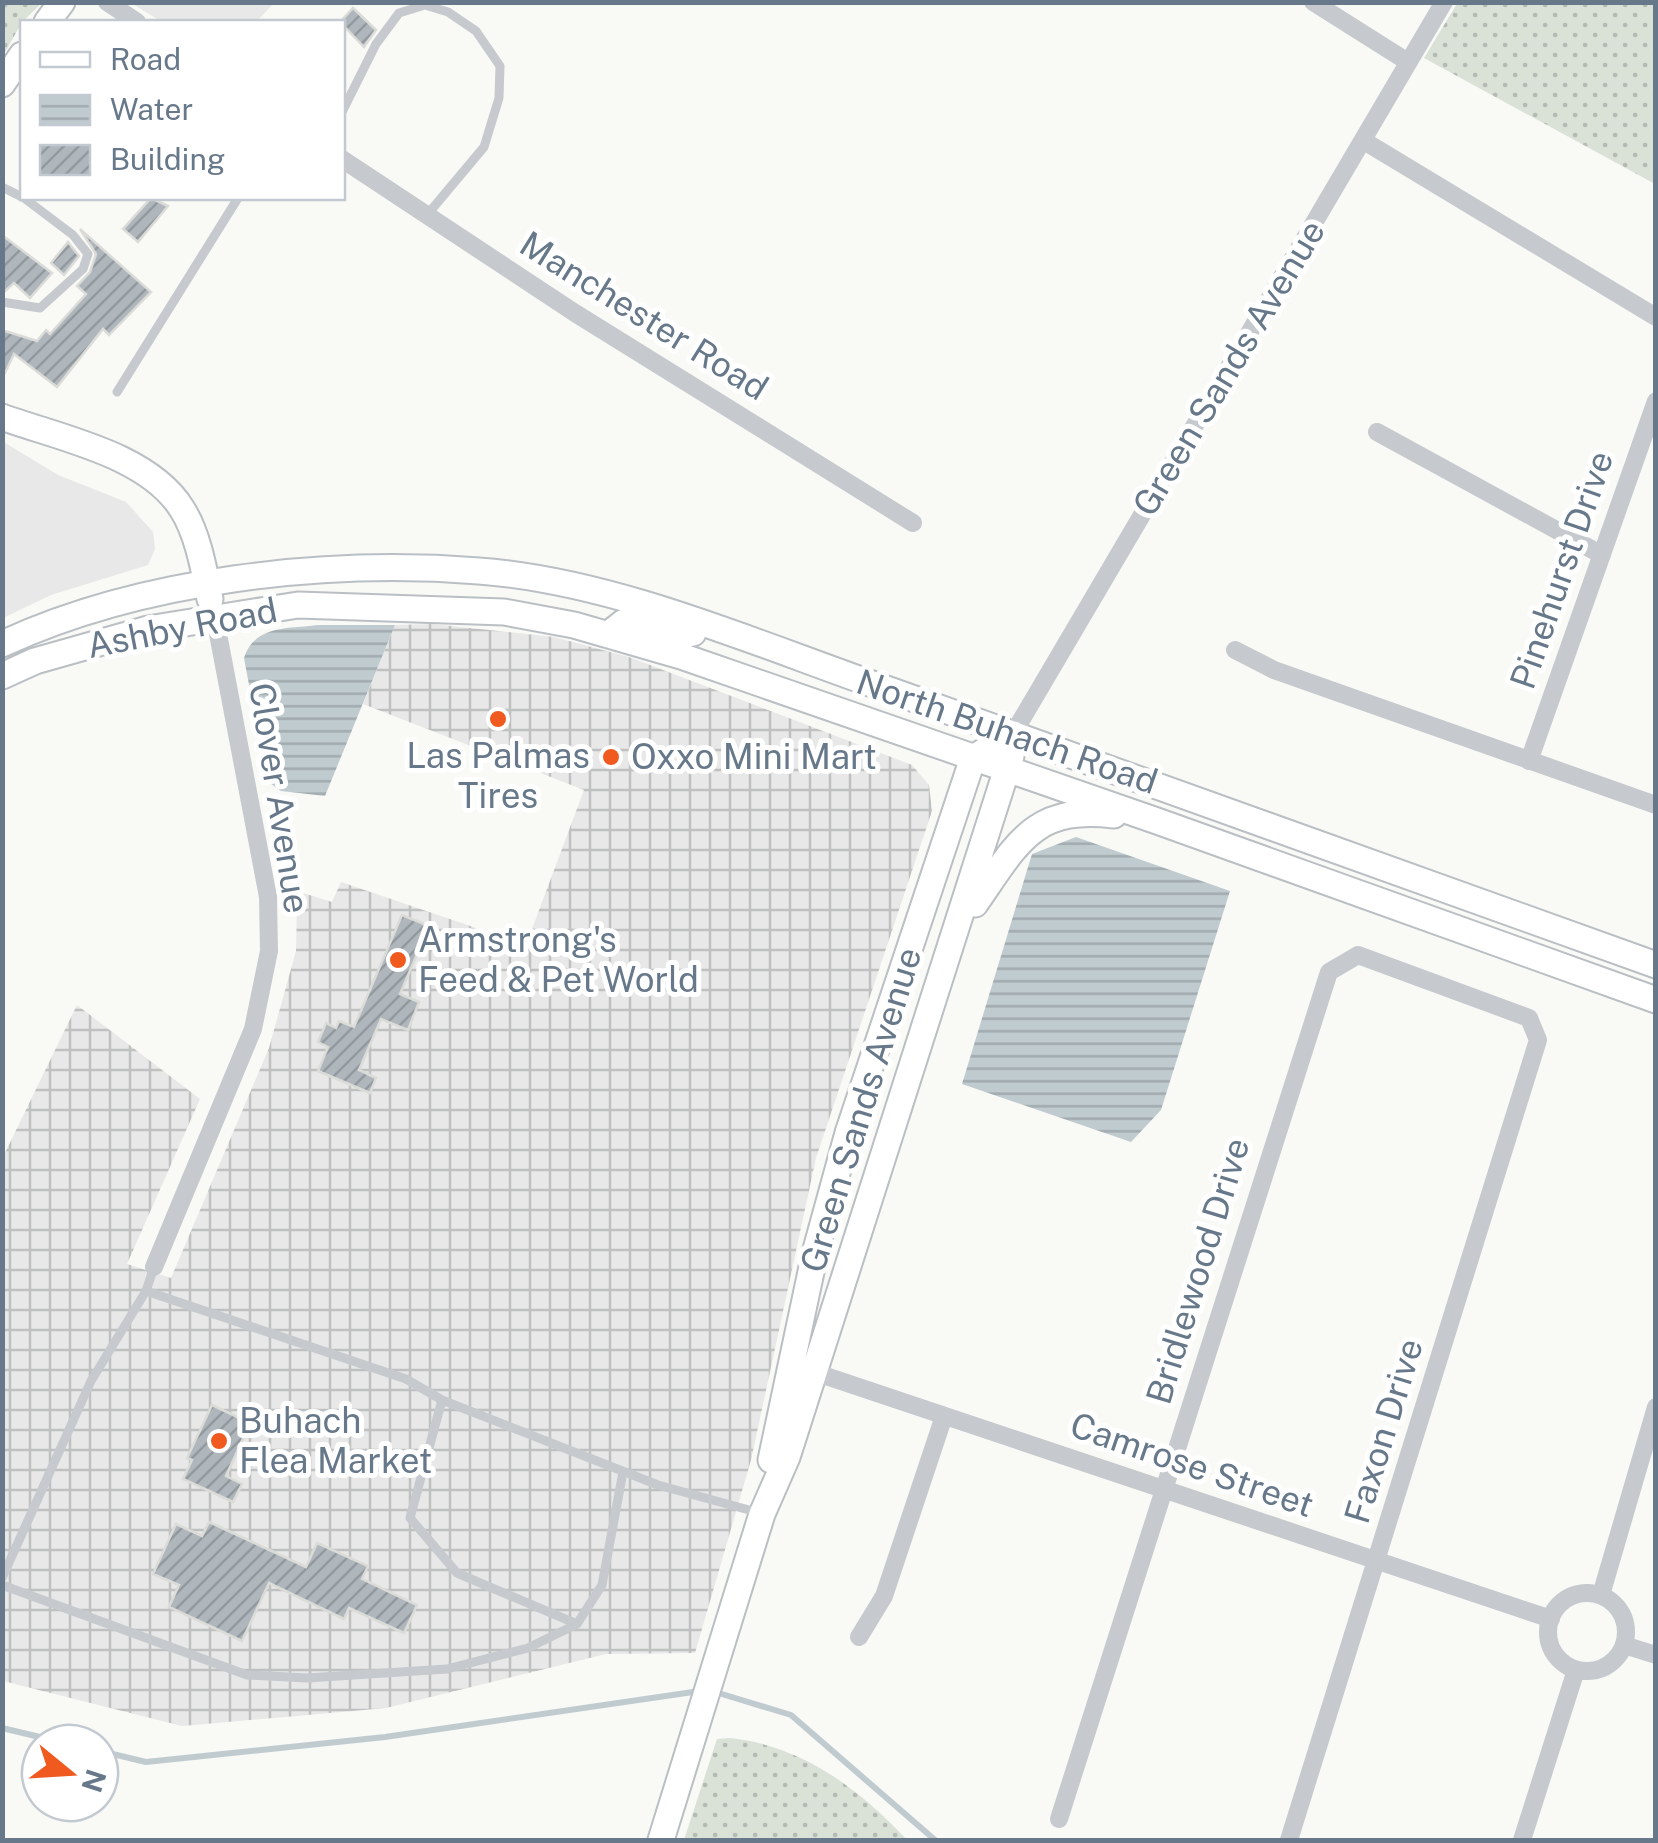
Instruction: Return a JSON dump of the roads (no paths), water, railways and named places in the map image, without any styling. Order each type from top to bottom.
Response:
[{"type":"main road","points":[[2,84],[20,58]]},
{"type":"main road","points":[[2,417],[128,464],[174,497],[188,519],[215,618]]},
{"type":"main road","name":"North Buhach Road","points":[[344,566],[482,571],[577,588],[712,629],[1656,965]]},
{"type":"main road","name":"Ashby Road","points":[[2,644],[80,616],[207,584],[344,566]]},
{"type":"main road","name":"North Buhach Road","points":[[367,604],[504,612],[610,633],[1157,820],[1656,1000]]},
{"type":"main road","name":"Ashby Road","points":[[2,676],[35,660],[148,629],[298,605],[367,604]]},
{"type":"main road","points":[[610,633],[624,622],[682,636],[712,629]]},
{"type":"main road","name":"Green Sands Avenue","points":[[661,1840],[762,1514],[815,1253],[844,1150],[973,758],[1013,734]]},
{"type":"main road","name":"Green Sands Avenue","points":[[762,1514],[787,1457],[961,924],[1010,771],[1013,734]]},
{"type":"main road","points":[[961,924],[1017,844],[1037,824],[1074,812],[1157,820]]},
{"type":"street","points":[[107,2],[134,20]]},
{"type":"street","points":[[1313,2],[1408,62]]},
{"type":"street","name":"Green Sands Avenue","points":[[1013,734],[1444,2]]},
{"type":"street","points":[[1364,140],[1656,317]]},
{"type":"street","name":"Manchester Road","points":[[345,161],[575,313],[913,523]]},
{"type":"street","name":"Pinehurst Drive","points":[[1529,760],[1656,402]]},
{"type":"street","points":[[1377,432],[1602,555]]},
{"type":"street","name":"Clover Avenue","points":[[154,1268],[252,1029],[269,951],[268,897],[215,618]]},
{"type":"street","points":[[1236,650],[1274,670],[1656,805]]},
{"type":"street","name":"Bridlewood Drive","points":[[1059,1819],[1329,972],[1358,955],[1529,1018],[1538,1040]]},
{"type":"street","name":"Faxon Drive","points":[[1289,1840],[1538,1040]]},
{"type":"street","name":"Camrose Street","points":[[814,1372],[1550,1619]]},
{"type":"street","points":[[1601,1595],[1656,1407]]},
{"type":"street","points":[[859,1637],[884,1596],[944,1416]]},
{"type":"street","points":[[1589,1593],[1601,1595],[1620,1610],[1625,1621],[1624,1644],[1619,1655],[1600,1670],[1576,1670],[1556,1655],[1550,1644],[1550,1619],[1566,1600],[1589,1593]]},
{"type":"street","points":[[1624,1644],[1656,1655]]},
{"type":"street","points":[[1522,1840],[1576,1670]]},
{"type":"lane","points":[[345,106],[376,44],[399,12],[424,5],[448,12],[476,31],[500,66],[499,98],[484,147],[428,215]]},
{"type":"lane","points":[[2,302],[40,308],[84,269],[88,254],[73,235],[27,200]]},
{"type":"lane","points":[[117,392],[237,200]]},
{"type":"lane","points":[[154,1268],[146,1290],[91,1382],[2,1582],[247,1675],[307,1678],[448,1668],[528,1648],[577,1624],[602,1586],[623,1472]]},
{"type":"lane","points":[[146,1290],[406,1379],[442,1400],[623,1472],[762,1514]]},
{"type":"lane","points":[[442,1400],[410,1518],[457,1574],[577,1624]]},
{"type":"water","points":[[318,625],[395,625],[325,796],[281,791],[267,781],[244,658],[249,647],[264,634]]},
{"type":"water","points":[[1076,837],[1230,891],[1161,1110],[1131,1142],[962,1084],[1032,854]]},
{"type":"waterway","points":[[120,1756],[146,1762],[385,1737],[700,1691]]},
{"type":"waterway","points":[[712,1691],[791,1715],[935,1840]]},
{"type":"waterway","points":[[2,1728],[20,1732]]},
{"type":"place","name":"Las Palmas Tires","points":[[498,719]]},
{"type":"place","name":"Oxxo Mini Mart","points":[[611,757]]},
{"type":"place","name":"Armstrong's Feed & Pet World","points":[[398,960]]},
{"type":"place","name":"Buhach Flea Market","points":[[219,1441]]}]
